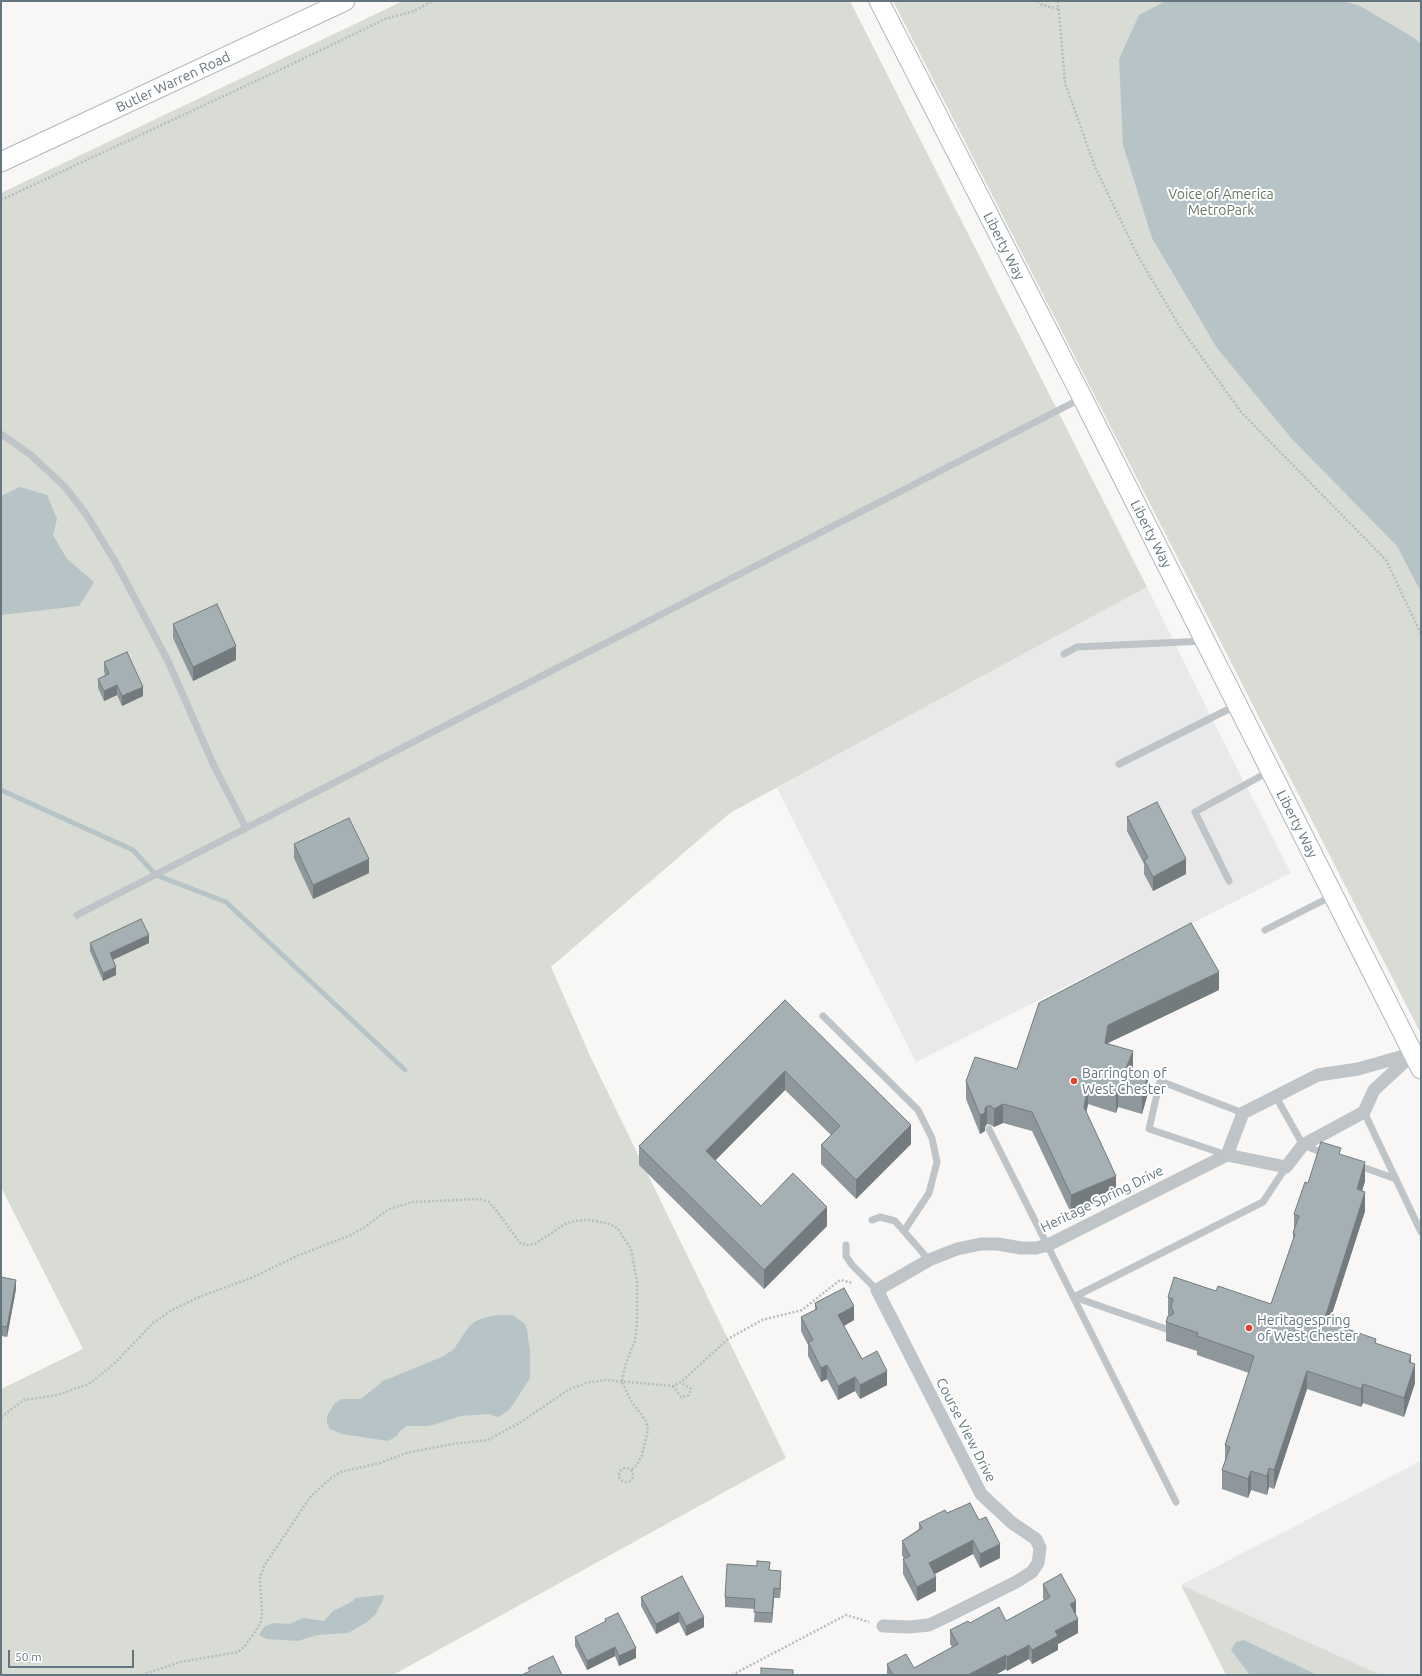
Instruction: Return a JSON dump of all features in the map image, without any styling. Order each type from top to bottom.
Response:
[{"type":"main road","name":"Butler Warren Road","points":[[1,162],[346,1]]},
{"type":"main road","name":"Liberty Way","points":[[878,1],[1082,398],[1417,1061]]},
{"type":"street","points":[[1417,1061],[1374,1090],[1364,1112],[1303,1146],[1286,1167],[1227,1155],[1243,1113],[1318,1075],[1417,1061]]},
{"type":"street","name":"Heritage Spring Drive","points":[[877,1290],[929,1260],[957,1249],[982,1244],[998,1244],[1021,1248],[1036,1248],[1048,1245],[1227,1155]]},
{"type":"street","name":"Course View Drive","points":[[877,1290],[981,1494],[1010,1522],[1036,1539],[1040,1548],[1038,1563],[1032,1572],[1016,1582],[948,1616],[929,1625],[910,1627],[883,1626]]},
{"type":"lane","points":[[77,915],[1082,398]]},
{"type":"lane","points":[[1,434],[31,455],[65,487],[86,514],[116,563],[168,662],[214,766],[246,828]]},
{"type":"lane","points":[[1064,654],[1077,647],[1205,641]]},
{"type":"lane","points":[[1119,764],[1237,705]]},
{"type":"lane","points":[[1229,881],[1195,812],[1270,771]]},
{"type":"lane","points":[[1265,930],[1333,895]]},
{"type":"lane","points":[[823,1016],[918,1110],[932,1138],[937,1162],[930,1193],[904,1231]]},
{"type":"lane","points":[[1227,1155],[1149,1129],[1160,1081],[1243,1113]]},
{"type":"lane","points":[[1276,1097],[1303,1146],[1332,1156]]},
{"type":"lane","points":[[1364,1112],[1421,1232]]},
{"type":"lane","points":[[989,1129],[1176,1502]]},
{"type":"lane","points":[[1346,1161],[1396,1179]]},
{"type":"lane","points":[[1074,1297],[1263,1202],[1286,1167]]},
{"type":"lane","points":[[872,1220],[880,1217],[895,1221],[929,1260]]},
{"type":"lane","points":[[846,1245],[846,1256],[877,1290]]},
{"type":"lane","points":[[1074,1297],[1169,1330]]},
{"type":"path","points":[[1,200],[385,19],[414,11],[433,1]]},
{"type":"path","points":[[1038,1],[1042,5],[1058,9]]},
{"type":"path","points":[[1058,1],[1058,18],[1065,83],[1096,167],[1138,256],[1180,327],[1240,412],[1386,560],[1421,634]]},
{"type":"path","points":[[1,1417],[24,1400],[57,1395],[89,1384],[114,1364],[153,1323],[172,1310],[199,1297],[251,1278],[298,1255],[351,1235],[365,1227],[389,1209],[400,1205],[443,1200],[480,1199],[489,1202],[518,1241],[528,1245],[536,1244],[565,1224],[574,1221],[599,1221],[610,1224],[618,1229],[631,1249],[637,1282],[637,1321],[635,1340],[625,1366],[622,1382],[631,1401],[646,1421],[648,1430],[642,1456],[637,1465],[631,1470]]},
{"type":"path","points":[[142,1675],[180,1662],[238,1652],[245,1646],[259,1627],[262,1614],[260,1577],[264,1566],[311,1496],[331,1478],[346,1471],[380,1463],[406,1454],[452,1444],[488,1440],[521,1422],[552,1400],[586,1383],[605,1380],[674,1386],[682,1382],[728,1339],[762,1320],[802,1310],[840,1280],[877,1290]]},
{"type":"path","points":[[674,1386],[681,1397],[689,1395],[691,1389],[682,1382]]},
{"type":"path","points":[[627,1468],[631,1470],[633,1476],[631,1480],[627,1482],[621,1479],[620,1475],[623,1469],[627,1468]]},
{"type":"path","points":[[732,1675],[846,1615],[883,1626]]},
{"type":"shaded area","points":[[1166,1],[1344,1],[1360,6],[1416,39],[1421,44],[1421,592],[1397,546],[1292,439],[1217,348],[1152,238],[1123,145],[1119,59],[1139,15]]},
{"type":"shaded area","points":[[20,487],[47,495],[57,519],[53,535],[67,559],[94,582],[79,606],[1,615],[1,496]]},
{"type":"shaded area","points":[[1147,587],[1219,733],[1291,873],[916,1062],[777,788]]},
{"type":"shaded area","points":[[498,1315],[513,1315],[525,1324],[530,1351],[530,1378],[510,1409],[502,1415],[497,1417],[489,1414],[461,1416],[429,1426],[407,1426],[400,1431],[397,1436],[388,1441],[342,1434],[330,1429],[327,1423],[327,1416],[334,1404],[342,1399],[361,1399],[383,1381],[444,1356],[454,1349],[467,1329],[474,1322],[483,1318]]},
{"type":"shaded area","points":[[1421,1461],[1421,1675],[1381,1675],[1181,1585]]},
{"type":"shaded area","points":[[384,1596],[383,1600],[375,1615],[367,1622],[348,1633],[317,1635],[298,1641],[267,1639],[259,1635],[264,1627],[273,1623],[290,1624],[304,1618],[324,1621],[333,1611],[353,1601],[355,1598]]},
{"type":"shaded area","points":[[1244,1640],[1317,1675],[1250,1675],[1231,1650],[1236,1642]]},
{"type":"green space","points":[[403,1],[850,1],[1147,587],[730,813],[551,967],[591,1058],[786,1458],[393,1675],[1,1675],[1,1389],[83,1349],[1,1187],[1,193]]},
{"type":"green space","name":"Voice of America MetroPark","points":[[893,1],[1421,1],[1421,1034]]},
{"type":"green space","points":[[1181,1585],[1381,1675],[1226,1675]]},
{"type":"building","points":[[217,604],[236,646],[193,667],[173,624]]},
{"type":"building","points":[[127,652],[143,687],[122,696],[117,685],[104,691],[98,679],[109,674],[104,662]]},
{"type":"building","points":[[1157,802],[1186,859],[1153,877],[1144,860],[1148,858],[1127,817]]},
{"type":"building","points":[[349,818],[369,859],[313,885],[294,844]]},
{"type":"building","points":[[141,919],[149,935],[110,953],[116,967],[103,973],[90,943]]},
{"type":"building","name":"Barrington of West Chester","points":[[1191,923],[1219,972],[1108,1025],[1105,1043],[1133,1051],[1126,1068],[1148,1075],[1142,1096],[1118,1088],[1116,1095],[1088,1086],[1084,1107],[1116,1176],[1071,1195],[1032,1112],[1003,1104],[994,1109],[991,1106],[987,1106],[985,1108],[985,1113],[980,1115],[966,1081],[975,1057],[1017,1069],[1039,1003]]},
{"type":"building","points":[[785,1000],[911,1125],[856,1180],[821,1145],[840,1126],[785,1071],[706,1151],[761,1206],[793,1173],[827,1207],[764,1270],[639,1146]]},
{"type":"building","name":"Heritagespring of West Chester","points":[[1321,1142],[1341,1148],[1339,1154],[1365,1162],[1357,1189],[1365,1192],[1324,1321],[1376,1339],[1375,1343],[1411,1355],[1409,1362],[1415,1364],[1404,1398],[1363,1384],[1361,1389],[1307,1371],[1274,1470],[1269,1468],[1267,1476],[1251,1471],[1248,1479],[1222,1470],[1230,1447],[1225,1445],[1254,1356],[1197,1336],[1198,1333],[1166,1322],[1168,1316],[1174,1313],[1171,1307],[1173,1299],[1168,1297],[1174,1277],[1216,1291],[1218,1286],[1271,1304],[1295,1234],[1293,1233],[1299,1216],[1294,1214],[1305,1182],[1308,1183]]},
{"type":"building","points":[[1,1277],[16,1280],[7,1327],[1,1326]]},
{"type":"building","points":[[844,1288],[854,1306],[838,1315],[862,1359],[877,1351],[887,1371],[860,1385],[855,1377],[838,1386],[827,1365],[821,1368],[808,1342],[813,1340],[801,1317],[817,1309],[815,1303]]},
{"type":"building","points":[[970,1503],[979,1520],[986,1517],[1000,1544],[980,1554],[973,1540],[929,1563],[936,1577],[917,1587],[903,1559],[910,1556],[902,1541],[922,1528],[919,1523],[945,1510],[947,1513]]},
{"type":"building","points":[[757,1561],[770,1562],[769,1570],[781,1571],[780,1589],[774,1588],[772,1613],[754,1612],[755,1599],[725,1597],[727,1564],[757,1566]]},
{"type":"building","points":[[1061,1574],[1076,1601],[1070,1604],[1078,1619],[1055,1631],[1058,1636],[1032,1650],[1029,1645],[968,1675],[893,1675],[887,1664],[906,1654],[914,1668],[958,1644],[950,1630],[968,1621],[970,1623],[999,1607],[1006,1621],[1050,1597],[1043,1584]]},
{"type":"building","points":[[682,1576],[704,1617],[686,1626],[679,1612],[656,1624],[641,1597]]},
{"type":"building","points":[[618,1613],[636,1648],[619,1656],[615,1647],[587,1661],[575,1637]]},
{"type":"building","points":[[553,1656],[562,1675],[522,1675],[530,1671],[528,1668]]},
{"type":"building","points":[[761,1668],[793,1670],[793,1675],[761,1675]]},
{"type":"waterway","points":[[1,790],[133,850],[156,875],[226,902],[405,1070]]},
{"type":"place","name":"Barrington of West Chester","points":[[1074,1081]]},
{"type":"place","name":"Heritagespring of West Chester","points":[[1249,1328]]}]
